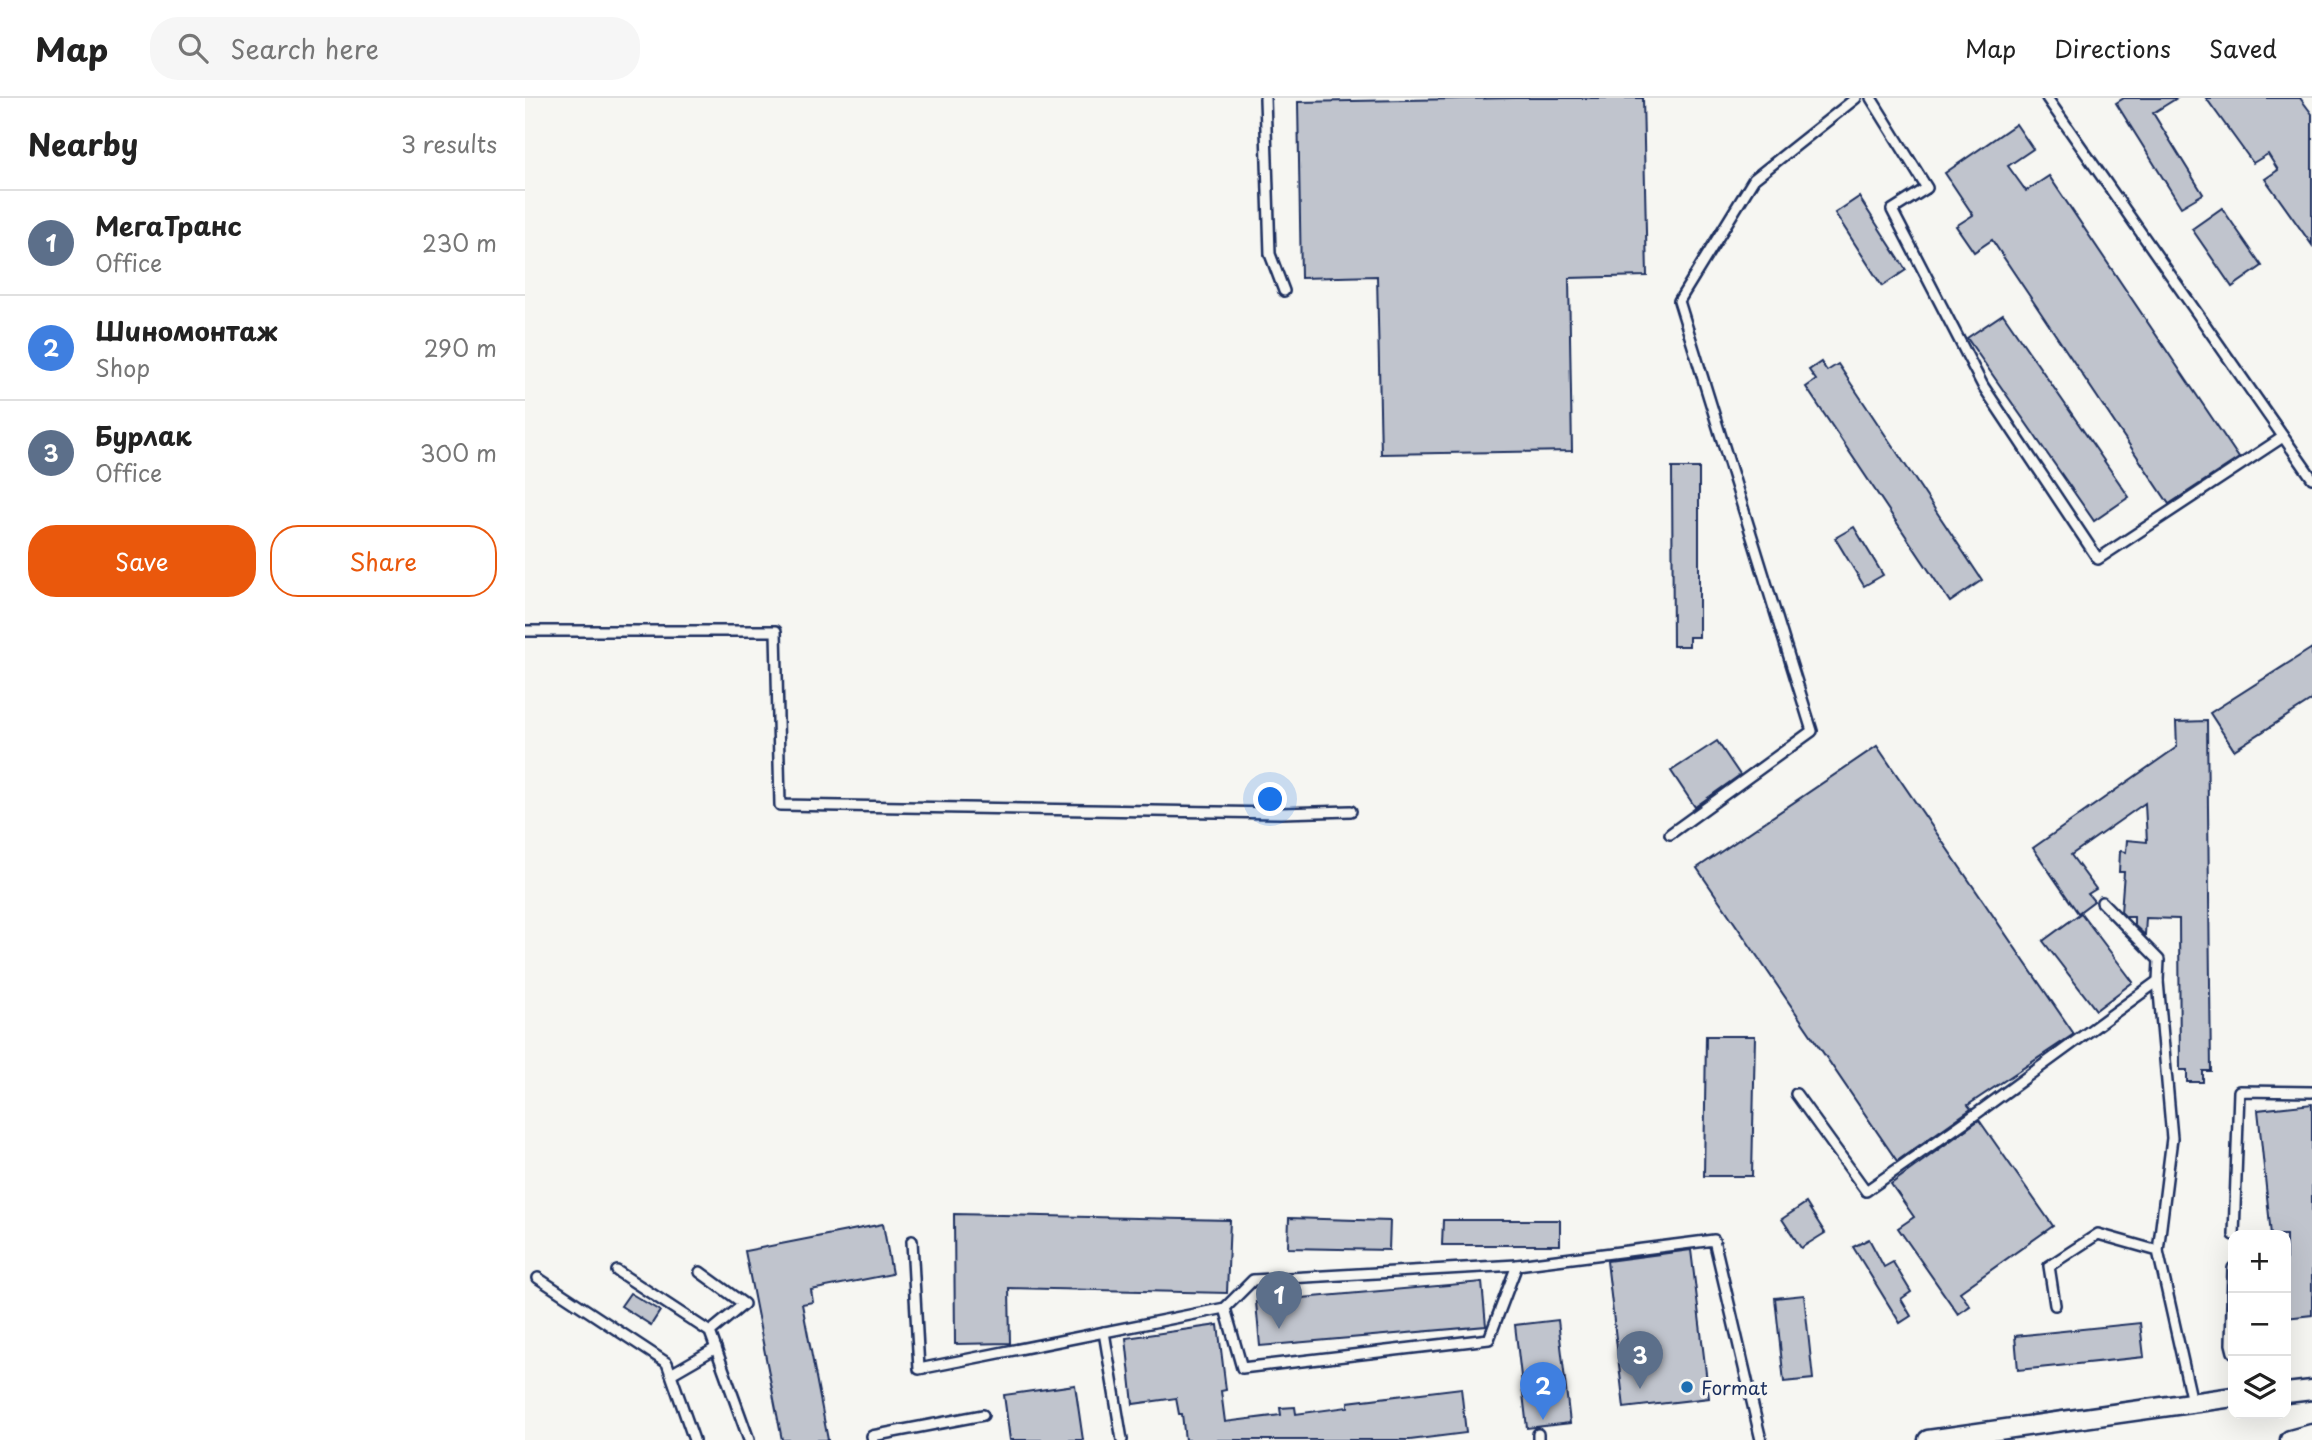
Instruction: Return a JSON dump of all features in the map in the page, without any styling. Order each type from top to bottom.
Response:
[{"type":"street","points":[[2291,1392],[2312,1390]]},
{"type":"street","points":[[1928,1440],[2228,1398]]},
{"type":"street","points":[[2290,1440],[2312,1434]]},
{"type":"lane","points":[[1265,98],[1270,254],[1285,291]]},
{"type":"lane","points":[[1670,834],[1812,731],[1679,301],[1754,179],[1856,98]]},
{"type":"lane","points":[[1871,98],[1927,188],[1892,210],[1983,386],[2098,559],[2283,437]]},
{"type":"lane","points":[[2047,98],[2312,478]]},
{"type":"lane","points":[[525,631],[776,631],[780,804],[1281,813],[1351,811]]},
{"type":"lane","points":[[2102,902],[2159,960],[2158,981],[2172,1138],[2158,1251],[2192,1402]]},
{"type":"lane","points":[[1796,1094],[1866,1191],[2158,981]]},
{"type":"lane","points":[[2234,1230],[2239,1091],[2312,1092]]},
{"type":"lane","points":[[2055,1305],[2049,1266],[2098,1234],[2158,1251]]},
{"type":"lane","points":[[912,1241],[919,1369],[1225,1308],[1253,1280],[1517,1265],[1714,1240],[1761,1440]]},
{"type":"lane","points":[[1225,1308],[1242,1368],[1489,1339],[1517,1265]]},
{"type":"lane","points":[[617,1271],[710,1332],[749,1440]]},
{"type":"lane","points":[[700,1272],[744,1304],[710,1332]]},
{"type":"lane","points":[[538,1279],[667,1363],[694,1440]]},
{"type":"lane","points":[[1104,1332],[1122,1440]]},
{"type":"lane","points":[[671,1374],[716,1348]]},
{"type":"lane","points":[[873,1440],[873,1436],[983,1415]]},
{"type":"building","points":[[1643,98],[1647,276],[1569,278],[1572,451],[1381,454],[1377,276],[1301,278],[1298,102]]},
{"type":"building","points":[[2124,98],[2177,98],[2153,113],[2203,194],[2181,207],[2116,103]]},
{"type":"building","points":[[2206,98],[2300,98],[2312,114],[2312,245],[2265,179],[2278,170],[2268,154],[2253,163]]},
{"type":"building","points":[[2016,124],[2033,149],[2008,166],[2026,191],[2049,176],[2239,458],[2169,504],[1992,240],[1974,252],[1956,226],[1973,215],[1945,173]]},
{"type":"building","points":[[1859,197],[1906,270],[1882,286],[1835,213]]},
{"type":"building","points":[[2222,208],[2262,266],[2232,287],[2192,229]]},
{"type":"building","points":[[2003,314],[2129,497],[2094,521],[1967,338]]},
{"type":"building","points":[[1821,362],[1827,371],[1838,364],[1982,580],[1950,602],[1806,387],[1816,380],[1809,370]]},
{"type":"building","points":[[1672,468],[1699,468],[1699,637],[1689,637],[1689,646],[1673,646]]},
{"type":"building","points":[[1854,527],[1883,575],[1864,586],[1835,538]]},
{"type":"building","points":[[2312,648],[2312,700],[2234,750],[2210,713]]},
{"type":"building","points":[[2207,721],[2211,1071],[2203,1071],[2203,1082],[2187,1082],[2187,1070],[2180,1070],[2179,919],[2146,918],[2145,935],[2134,925],[2134,917],[2126,917],[2121,912],[2124,872],[2119,872],[2120,851],[2126,852],[2127,840],[2147,842],[2145,803],[2071,855],[2096,889],[2088,894],[2094,901],[2078,913],[2033,848],[2177,747],[2176,722]]},
{"type":"building","points":[[1717,741],[1740,775],[1695,807],[1671,771]]},
{"type":"building","points":[[1877,746],[2074,1034],[1968,1105],[1971,1109],[1897,1161],[1697,868]]},
{"type":"building","points":[[2081,913],[2133,982],[2096,1010],[2043,941]]},
{"type":"building","points":[[1706,1036],[1755,1036],[1752,1176],[1704,1176]]},
{"type":"building","points":[[2312,1104],[2312,1315],[2291,1317],[2291,1230],[2270,1230],[2258,1110]]},
{"type":"building","points":[[1979,1120],[2053,1226],[1960,1292],[1970,1306],[1958,1314],[1898,1228],[1914,1217],[1891,1184]]},
{"type":"building","points":[[1806,1203],[1825,1233],[1801,1248],[1782,1219]]},
{"type":"building","points":[[954,1214],[1230,1220],[1227,1293],[1009,1288],[1010,1343],[955,1344]]},
{"type":"building","points":[[1289,1218],[1390,1221],[1389,1250],[1288,1248]]},
{"type":"building","points":[[1443,1220],[1560,1220],[1560,1245],[1442,1245]]},
{"type":"building","points":[[883,1224],[892,1274],[811,1290],[813,1302],[802,1304],[828,1440],[782,1440],[745,1251]]},
{"type":"building","points":[[1869,1239],[1884,1267],[1893,1262],[1911,1292],[1901,1299],[1911,1316],[1900,1323],[1853,1247]]},
{"type":"building","points":[[1691,1250],[1709,1398],[1624,1408],[1607,1261]]},
{"type":"building","points":[[1482,1282],[1486,1326],[1260,1346],[1256,1302]]},
{"type":"building","points":[[630,1293],[660,1311],[651,1325],[621,1306]]},
{"type":"building","points":[[1804,1295],[1813,1379],[1784,1382],[1775,1298]]},
{"type":"building","points":[[1558,1320],[1570,1423],[1527,1428],[1515,1325]]},
{"type":"building","points":[[2140,1323],[2144,1357],[2018,1370],[2015,1336]]},
{"type":"building","points":[[1218,1325],[1226,1390],[1221,1391],[1225,1422],[1281,1415],[1280,1408],[1295,1407],[1296,1414],[1348,1407],[1348,1402],[1461,1388],[1466,1433],[1410,1440],[1185,1440],[1182,1414],[1179,1414],[1176,1398],[1133,1404],[1126,1338]]},
{"type":"building","points":[[1075,1385],[1083,1440],[1010,1440],[1004,1395]]},
{"type":"place","name":"МегаТранс","points":[[1279,1329]]},
{"type":"place","name":"Format","points":[[1687,1387]]},
{"type":"place","name":"Бурлак","points":[[1640,1389]]},
{"type":"place","name":"Шиномонтаж","points":[[1543,1420]]}]
